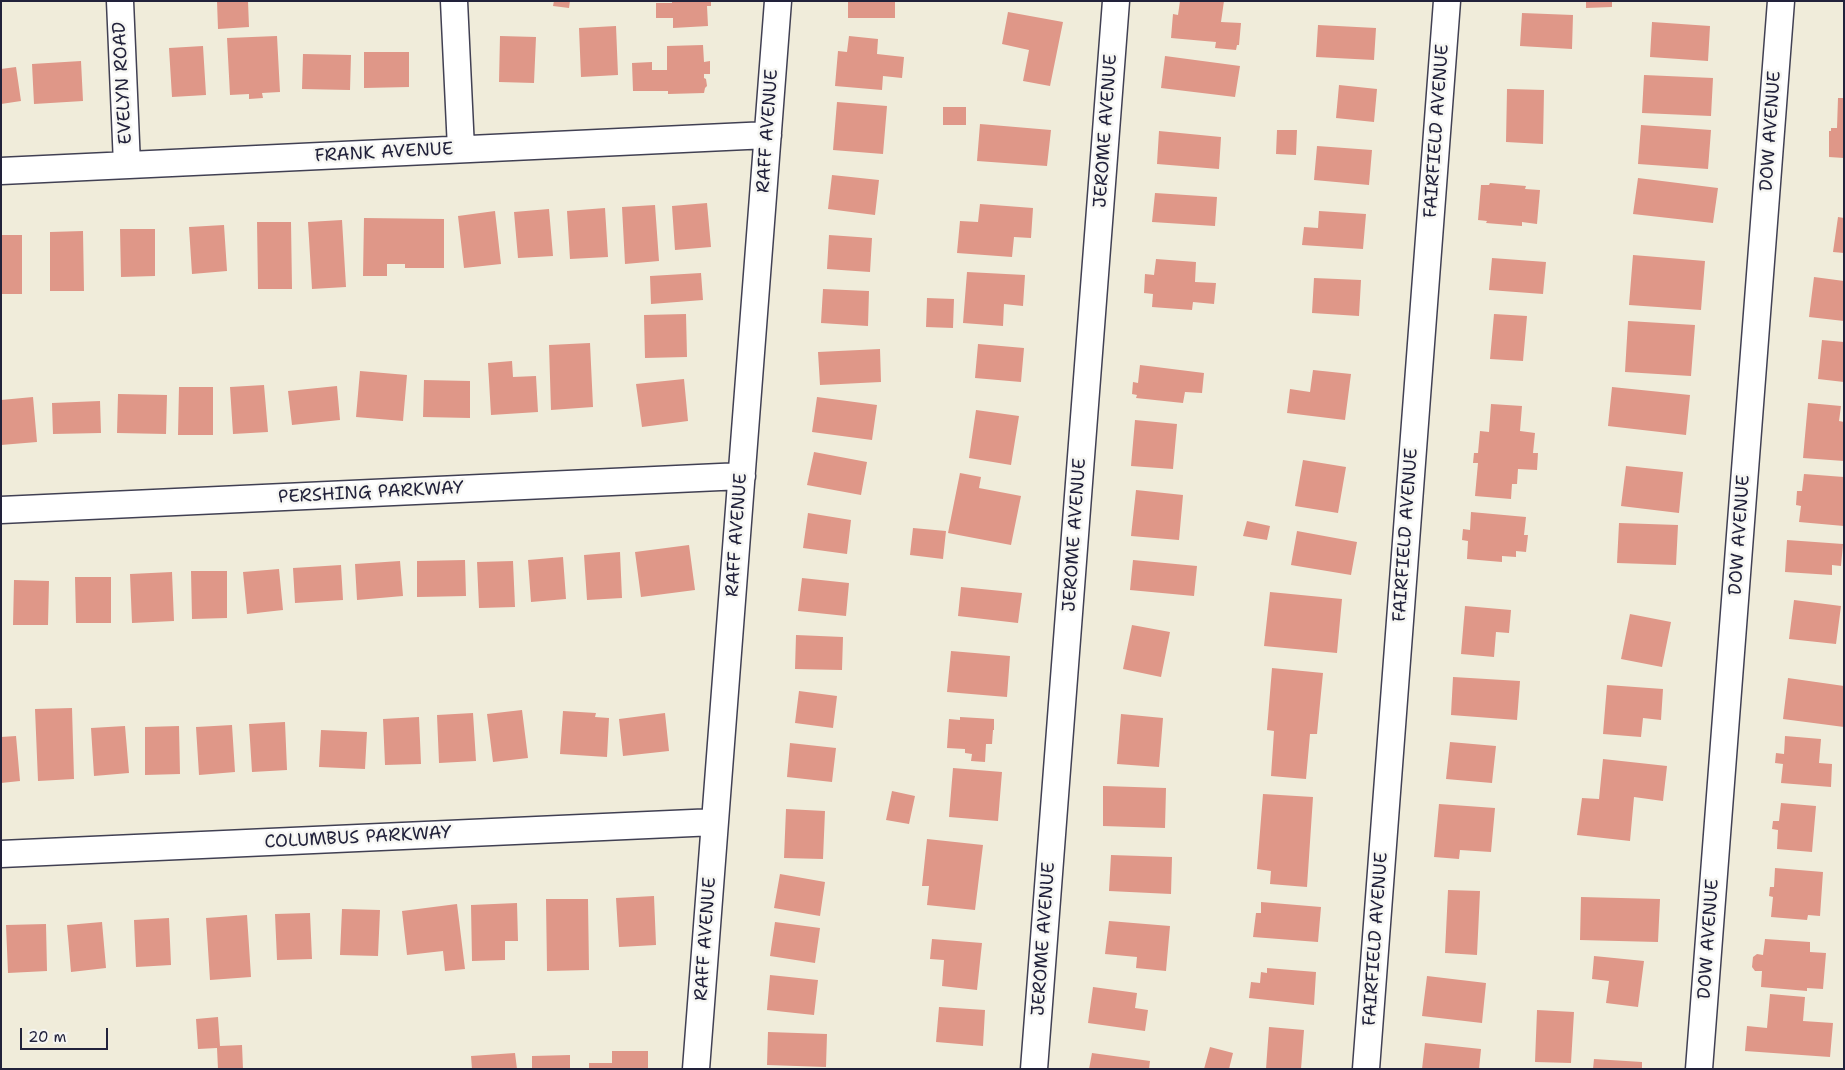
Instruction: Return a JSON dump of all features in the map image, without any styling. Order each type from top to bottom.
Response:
[{"type":"street","name":"EVELYN ROAD","points":[[120,1],[127,165]]},
{"type":"street","points":[[454,1],[460,149]]},
{"type":"street","name":"RAFF AVENUE","points":[[696,1069],[778,1]]},
{"type":"street","name":"JEROME AVENUE","points":[[1034,1069],[1116,1]]},
{"type":"street","name":"FAIRFIELD AVENUE","points":[[1366,1069],[1447,1]]},
{"type":"street","name":"DOW AVENUE","points":[[1699,1069],[1781,1]]},
{"type":"street","name":"FRANK AVENUE","points":[[1,171],[768,135]]},
{"type":"street","name":"PERSHING PARKWAY","points":[[1,510],[742,476]]},
{"type":"street","name":"COLUMBUS PARKWAY","points":[[1,854],[715,822]]},
{"type":"building","points":[[217,1],[248,1],[249,27],[218,29]]},
{"type":"building","points":[[554,1],[570,1],[569,8],[553,6]]},
{"type":"building","points":[[672,1],[711,1],[711,6],[707,6],[708,26],[673,28],[673,18],[656,18],[656,3],[672,3]]},
{"type":"building","points":[[848,1],[895,1],[895,18],[848,18]]},
{"type":"building","points":[[1180,1],[1224,1],[1221,22],[1241,23],[1239,45],[1237,45],[1236,50],[1215,48],[1216,42],[1171,38],[1173,14],[1178,15]]},
{"type":"building","points":[[1586,1],[1612,1],[1612,7],[1586,8]]},
{"type":"building","points":[[1008,12],[1063,22],[1050,86],[1023,81],[1029,50],[1002,44]]},
{"type":"building","points":[[1522,13],[1573,15],[1572,49],[1520,46]]},
{"type":"building","points":[[1652,22],[1710,26],[1708,61],[1650,57]]},
{"type":"building","points":[[1318,25],[1376,28],[1374,60],[1316,57]]},
{"type":"building","points":[[616,26],[618,75],[581,77],[579,28]]},
{"type":"building","points":[[277,36],[280,92],[262,93],[263,98],[249,99],[249,94],[230,95],[227,38]]},
{"type":"building","points":[[500,36],[536,37],[534,83],[499,82]]},
{"type":"building","points":[[849,36],[878,39],[877,54],[904,57],[902,78],[883,76],[882,90],[835,86],[838,51],[847,52]]},
{"type":"building","points":[[703,45],[704,62],[710,61],[710,74],[704,74],[707,86],[704,93],[668,94],[668,91],[633,91],[632,63],[652,62],[652,70],[667,70],[667,46]]},
{"type":"building","points":[[203,46],[206,95],[172,97],[169,48]]},
{"type":"building","points":[[364,52],[409,52],[409,87],[364,88]]},
{"type":"building","points":[[303,54],[351,55],[350,90],[302,89]]},
{"type":"building","points":[[1165,56],[1240,66],[1235,97],[1161,88]]},
{"type":"building","points":[[81,61],[83,101],[34,104],[32,64]]},
{"type":"building","points":[[16,67],[21,101],[1,104],[1,69]]},
{"type":"building","points":[[1644,75],[1713,78],[1711,116],[1642,113]]},
{"type":"building","points":[[1339,85],[1377,89],[1374,122],[1336,118]]},
{"type":"building","points":[[1507,89],[1544,90],[1543,144],[1506,142]]},
{"type":"building","points":[[1838,98],[1844,98],[1844,158],[1829,157],[1829,131],[1831,131],[1831,128],[1837,128]]},
{"type":"building","points":[[837,102],[887,106],[883,154],[833,150]]},
{"type":"building","points":[[943,107],[966,107],[966,125],[943,125]]},
{"type":"building","points":[[980,124],[1051,130],[1047,166],[977,161]]},
{"type":"building","points":[[1641,125],[1711,130],[1708,169],[1638,164]]},
{"type":"building","points":[[1277,130],[1297,130],[1296,155],[1276,154]]},
{"type":"building","points":[[1159,131],[1221,137],[1219,169],[1157,164]]},
{"type":"building","points":[[1317,146],[1372,150],[1369,185],[1314,180]]},
{"type":"building","points":[[832,175],[879,180],[875,215],[828,209]]},
{"type":"building","points":[[1638,178],[1718,188],[1713,223],[1633,214]]},
{"type":"building","points":[[1490,183],[1526,186],[1525,189],[1540,190],[1537,224],[1522,222],[1522,226],[1486,223],[1487,221],[1478,220],[1481,185],[1489,185]]},
{"type":"building","points":[[1155,193],[1217,197],[1215,226],[1152,222]]},
{"type":"building","points":[[707,203],[711,247],[675,250],[672,206]]},
{"type":"building","points":[[980,204],[1033,208],[1031,238],[1014,237],[1012,257],[957,253],[960,221],[978,222]]},
{"type":"building","points":[[655,205],[659,261],[625,264],[622,207]]},
{"type":"building","points":[[605,208],[608,257],[570,259],[567,211]]},
{"type":"building","points":[[549,209],[553,256],[518,258],[514,212]]},
{"type":"building","points":[[495,211],[501,264],[464,268],[458,216]]},
{"type":"building","points":[[1319,211],[1366,214],[1363,249],[1302,245],[1304,227],[1318,228]]},
{"type":"building","points":[[1838,217],[1844,218],[1844,253],[1833,252]]},
{"type":"building","points":[[364,218],[444,219],[444,268],[405,268],[405,264],[387,264],[387,276],[363,276]]},
{"type":"building","points":[[342,220],[346,287],[312,289],[308,222]]},
{"type":"building","points":[[257,222],[291,222],[292,289],[258,289]]},
{"type":"building","points":[[224,225],[227,271],[192,274],[189,227]]},
{"type":"building","points":[[120,229],[155,229],[155,276],[121,277]]},
{"type":"building","points":[[83,231],[84,291],[50,291],[50,232]]},
{"type":"building","points":[[1,235],[22,235],[22,294],[1,294]]},
{"type":"building","points":[[829,235],[872,238],[870,272],[827,269]]},
{"type":"building","points":[[1633,255],[1705,261],[1701,310],[1629,305]]},
{"type":"building","points":[[1492,258],[1546,262],[1543,294],[1489,290]]},
{"type":"building","points":[[1156,259],[1196,262],[1195,282],[1216,283],[1214,304],[1193,302],[1192,310],[1152,307],[1153,294],[1144,293],[1145,274],[1154,275]]},
{"type":"building","points":[[967,272],[1025,275],[1023,306],[1004,304],[1003,326],[963,323]]},
{"type":"building","points":[[701,273],[703,300],[651,304],[650,276]]},
{"type":"building","points":[[1814,277],[1844,281],[1844,321],[1809,317]]},
{"type":"building","points":[[1314,278],[1361,280],[1359,316],[1312,313]]},
{"type":"building","points":[[823,289],[869,291],[868,326],[821,323]]},
{"type":"building","points":[[927,298],[954,299],[953,328],[926,327]]},
{"type":"building","points":[[686,314],[687,357],[645,358],[644,315]]},
{"type":"building","points":[[1494,314],[1527,316],[1523,361],[1490,359]]},
{"type":"building","points":[[1628,321],[1695,325],[1691,376],[1625,372]]},
{"type":"building","points":[[1822,340],[1844,342],[1844,382],[1818,379]]},
{"type":"building","points":[[590,343],[593,407],[551,410],[549,345]]},
{"type":"building","points":[[978,344],[1024,348],[1021,382],[975,378]]},
{"type":"building","points":[[880,349],[881,382],[820,385],[818,352]]},
{"type":"building","points":[[512,361],[513,377],[536,376],[538,412],[491,415],[488,363]]},
{"type":"building","points":[[1140,365],[1204,373],[1202,393],[1185,392],[1183,403],[1136,398],[1137,395],[1132,394],[1133,382],[1138,383]]},
{"type":"building","points":[[1313,370],[1351,374],[1345,420],[1287,413],[1290,389],[1310,392]]},
{"type":"building","points":[[360,371],[407,375],[403,421],[356,417]]},
{"type":"building","points":[[684,379],[688,421],[642,427],[636,384]]},
{"type":"building","points":[[424,380],[470,381],[470,418],[423,417]]},
{"type":"building","points":[[264,385],[268,432],[233,434],[230,387]]},
{"type":"building","points":[[337,386],[340,420],[292,425],[288,391]]},
{"type":"building","points":[[179,387],[213,387],[213,435],[178,435]]},
{"type":"building","points":[[1612,387],[1690,395],[1686,435],[1608,426]]},
{"type":"building","points":[[118,394],[167,395],[166,434],[117,433]]},
{"type":"building","points":[[33,397],[37,442],[1,445],[1,400]]},
{"type":"building","points":[[817,397],[877,405],[872,440],[812,432]]},
{"type":"building","points":[[100,401],[101,433],[53,434],[52,403]]},
{"type":"building","points":[[1808,403],[1841,406],[1839,421],[1844,422],[1844,461],[1803,458]]},
{"type":"building","points":[[1491,404],[1522,406],[1520,431],[1535,433],[1533,453],[1538,453],[1537,470],[1518,469],[1517,484],[1512,484],[1511,499],[1475,496],[1478,463],[1473,463],[1474,453],[1478,453],[1480,431],[1489,432]]},
{"type":"building","points":[[976,410],[1019,416],[1011,465],[969,458]]},
{"type":"building","points":[[1135,420],[1177,424],[1173,469],[1131,466]]},
{"type":"building","points":[[814,452],[867,462],[861,495],[807,485]]},
{"type":"building","points":[[1303,460],[1346,467],[1338,513],[1295,506]]},
{"type":"building","points":[[1626,466],[1683,472],[1679,513],[1621,506]]},
{"type":"building","points":[[960,473],[981,477],[979,488],[1021,496],[1011,545],[948,533]]},
{"type":"building","points":[[1804,474],[1844,477],[1844,526],[1799,522],[1801,506],[1796,505],[1797,491],[1802,491]]},
{"type":"building","points":[[1136,490],[1183,495],[1179,540],[1131,536]]},
{"type":"building","points":[[1471,512],[1526,517],[1524,535],[1528,535],[1526,552],[1516,551],[1516,557],[1502,556],[1502,562],[1467,559],[1468,541],[1462,540],[1463,529],[1470,530]]},
{"type":"building","points":[[808,513],[851,520],[847,554],[803,548]]},
{"type":"building","points":[[1247,521],[1270,526],[1267,540],[1243,536]]},
{"type":"building","points":[[1619,523],[1678,525],[1676,565],[1617,563]]},
{"type":"building","points":[[913,528],[946,531],[943,559],[910,555]]},
{"type":"building","points":[[1297,531],[1357,542],[1351,575],[1291,565]]},
{"type":"building","points":[[1787,540],[1843,544],[1841,566],[1832,565],[1832,575],[1785,572]]},
{"type":"building","points":[[689,545],[695,590],[641,597],[635,552]]},
{"type":"building","points":[[620,552],[622,598],[587,600],[584,555]]},
{"type":"building","points":[[563,557],[566,599],[531,602],[528,560]]},
{"type":"building","points":[[465,560],[466,596],[417,597],[417,561]]},
{"type":"building","points":[[1133,560],[1197,566],[1194,596],[1130,590]]},
{"type":"building","points":[[400,561],[403,596],[357,600],[355,564]]},
{"type":"building","points":[[513,561],[515,607],[479,608],[477,562]]},
{"type":"building","points":[[341,565],[343,600],[295,603],[293,568]]},
{"type":"building","points":[[279,569],[283,610],[247,614],[243,572]]},
{"type":"building","points":[[191,571],[227,571],[227,618],[192,619]]},
{"type":"building","points":[[172,572],[174,621],[132,623],[130,574]]},
{"type":"building","points":[[75,577],[111,577],[111,623],[76,623]]},
{"type":"building","points":[[802,578],[849,583],[846,616],[798,611]]},
{"type":"building","points":[[14,580],[49,581],[48,625],[13,625]]},
{"type":"building","points":[[961,587],[1022,593],[1018,623],[958,616]]},
{"type":"building","points":[[1270,592],[1342,599],[1337,653],[1264,646]]},
{"type":"building","points":[[1794,600],[1841,606],[1836,644],[1789,639]]},
{"type":"building","points":[[1465,606],[1511,610],[1509,633],[1496,632],[1494,657],[1461,654]]},
{"type":"building","points":[[1630,614],[1671,622],[1662,667],[1621,659]]},
{"type":"building","points":[[1132,625],[1170,632],[1161,677],[1123,669]]},
{"type":"building","points":[[796,635],[843,637],[842,670],[795,669]]},
{"type":"building","points":[[951,651],[1010,656],[1007,697],[947,692]]},
{"type":"building","points":[[1272,668],[1323,673],[1317,734],[1310,734],[1306,779],[1271,776],[1274,731],[1267,730]]},
{"type":"building","points":[[1453,677],[1520,681],[1517,720],[1451,715]]},
{"type":"building","points":[[1788,678],[1844,686],[1844,727],[1783,719]]},
{"type":"building","points":[[1607,685],[1663,689],[1661,720],[1643,718],[1641,737],[1603,734]]},
{"type":"building","points":[[799,691],[837,696],[833,728],[795,723]]},
{"type":"building","points":[[72,708],[74,779],[38,781],[35,709]]},
{"type":"building","points":[[522,710],[528,758],[493,762],[487,714]]},
{"type":"building","points":[[563,711],[596,713],[595,717],[609,718],[607,757],[560,754]]},
{"type":"building","points":[[473,713],[476,761],[439,763],[437,715]]},
{"type":"building","points":[[665,713],[669,751],[623,756],[619,719]]},
{"type":"building","points":[[1121,714],[1163,718],[1159,767],[1117,764]]},
{"type":"building","points":[[419,717],[421,764],[385,765],[383,719]]},
{"type":"building","points":[[960,717],[994,719],[992,744],[986,744],[985,762],[971,761],[972,754],[965,753],[965,749],[947,748],[949,719],[960,720]]},
{"type":"building","points":[[285,722],[287,770],[252,772],[249,724]]},
{"type":"building","points":[[232,725],[235,772],[199,775],[196,727]]},
{"type":"building","points":[[125,726],[129,773],[94,776],[91,728]]},
{"type":"building","points":[[179,726],[180,774],[145,775],[145,727]]},
{"type":"building","points":[[321,730],[367,732],[365,769],[319,767]]},
{"type":"building","points":[[16,736],[20,781],[1,783],[1,737]]},
{"type":"building","points":[[1785,736],[1821,739],[1819,763],[1832,764],[1831,787],[1781,783],[1783,764],[1775,763],[1776,753],[1784,754]]},
{"type":"building","points":[[1450,742],[1496,746],[1492,783],[1446,779]]},
{"type":"building","points":[[790,743],[836,748],[832,782],[787,777]]},
{"type":"building","points":[[1603,759],[1667,766],[1663,801],[1634,797],[1630,841],[1577,835],[1582,798],[1599,799]]},
{"type":"building","points":[[953,768],[1002,772],[998,821],[949,817]]},
{"type":"building","points":[[1103,786],[1166,788],[1165,828],[1103,826]]},
{"type":"building","points":[[892,791],[915,796],[909,824],[886,820]]},
{"type":"building","points":[[1263,794],[1313,797],[1307,887],[1270,884],[1271,871],[1257,869]]},
{"type":"building","points":[[1781,803],[1816,806],[1812,852],[1777,849],[1778,830],[1772,829],[1773,821],[1779,821]]},
{"type":"building","points":[[1439,804],[1495,808],[1491,852],[1460,850],[1459,859],[1434,857]]},
{"type":"building","points":[[786,809],[825,811],[823,859],[784,858]]},
{"type":"building","points":[[927,839],[983,845],[975,910],[927,905],[929,886],[922,886]]},
{"type":"building","points":[[1111,855],[1172,857],[1171,894],[1109,891]]},
{"type":"building","points":[[1775,868],[1823,872],[1820,916],[1808,915],[1807,920],[1771,917],[1773,897],[1769,896],[1770,887],[1774,887]]},
{"type":"building","points":[[780,874],[825,882],[820,916],[774,908]]},
{"type":"building","points":[[1448,890],[1480,891],[1477,955],[1445,953]]},
{"type":"building","points":[[654,896],[656,945],[619,947],[616,898]]},
{"type":"building","points":[[1581,897],[1660,899],[1658,942],[1580,940]]},
{"type":"building","points":[[546,899],[588,899],[589,970],[547,971]]},
{"type":"building","points":[[1261,902],[1321,907],[1318,942],[1253,937],[1256,913],[1261,913]]},
{"type":"building","points":[[517,903],[518,941],[505,941],[505,960],[472,961],[471,905]]},
{"type":"building","points":[[457,904],[465,969],[445,971],[443,951],[407,955],[402,911]]},
{"type":"building","points":[[342,909],[380,910],[378,956],[340,955]]},
{"type":"building","points":[[310,913],[312,959],[277,960],[275,914]]},
{"type":"building","points":[[247,915],[251,977],[210,980],[206,918]]},
{"type":"building","points":[[169,918],[171,965],[136,967],[134,920]]},
{"type":"building","points":[[1109,921],[1170,926],[1166,971],[1136,968],[1137,957],[1105,954]]},
{"type":"building","points":[[102,922],[106,968],[71,972],[67,925]]},
{"type":"building","points":[[775,922],[820,928],[815,963],[770,956]]},
{"type":"building","points":[[46,924],[47,971],[8,973],[6,925]]},
{"type":"building","points":[[932,939],[982,943],[977,990],[942,986],[944,960],[930,959]]},
{"type":"building","points":[[1765,939],[1810,942],[1810,952],[1826,953],[1823,989],[1807,988],[1807,991],[1761,987],[1762,971],[1755,971],[1752,967],[1753,957],[1757,954],[1763,955]]},
{"type":"building","points":[[1594,956],[1644,961],[1638,1007],[1606,1003],[1609,981],[1592,979]]},
{"type":"building","points":[[1267,968],[1316,972],[1314,1005],[1249,998],[1251,982],[1260,983],[1261,972],[1267,973]]},
{"type":"building","points":[[770,975],[818,980],[814,1015],[767,1010]]},
{"type":"building","points":[[1427,976],[1486,983],[1482,1023],[1422,1016]]},
{"type":"building","points":[[1093,987],[1137,993],[1135,1008],[1148,1010],[1145,1031],[1088,1023]]},
{"type":"building","points":[[1770,994],[1805,997],[1803,1021],[1833,1023],[1830,1057],[1745,1051],[1747,1026],[1767,1028]]},
{"type":"building","points":[[939,1007],[985,1010],[983,1046],[936,1042]]},
{"type":"building","points":[[1537,1010],[1574,1012],[1571,1063],[1535,1062]]},
{"type":"building","points":[[218,1017],[220,1046],[242,1045],[243,1069],[218,1069],[217,1048],[198,1049],[196,1019]]},
{"type":"building","points":[[1269,1027],[1304,1030],[1301,1069],[1266,1069]]},
{"type":"building","points":[[768,1032],[827,1034],[826,1067],[767,1065]]},
{"type":"building","points":[[1425,1043],[1481,1049],[1479,1069],[1422,1069]]},
{"type":"building","points":[[1210,1047],[1233,1053],[1229,1069],[1204,1069]]},
{"type":"building","points":[[612,1051],[648,1051],[648,1069],[589,1069],[589,1063],[612,1063]]},
{"type":"building","points":[[515,1053],[517,1069],[472,1069],[471,1056]]},
{"type":"building","points":[[1092,1053],[1150,1061],[1149,1069],[1089,1069]]},
{"type":"building","points":[[570,1055],[570,1069],[532,1069],[532,1056]]},
{"type":"building","points":[[1594,1059],[1642,1062],[1642,1069],[1593,1069]]}]
